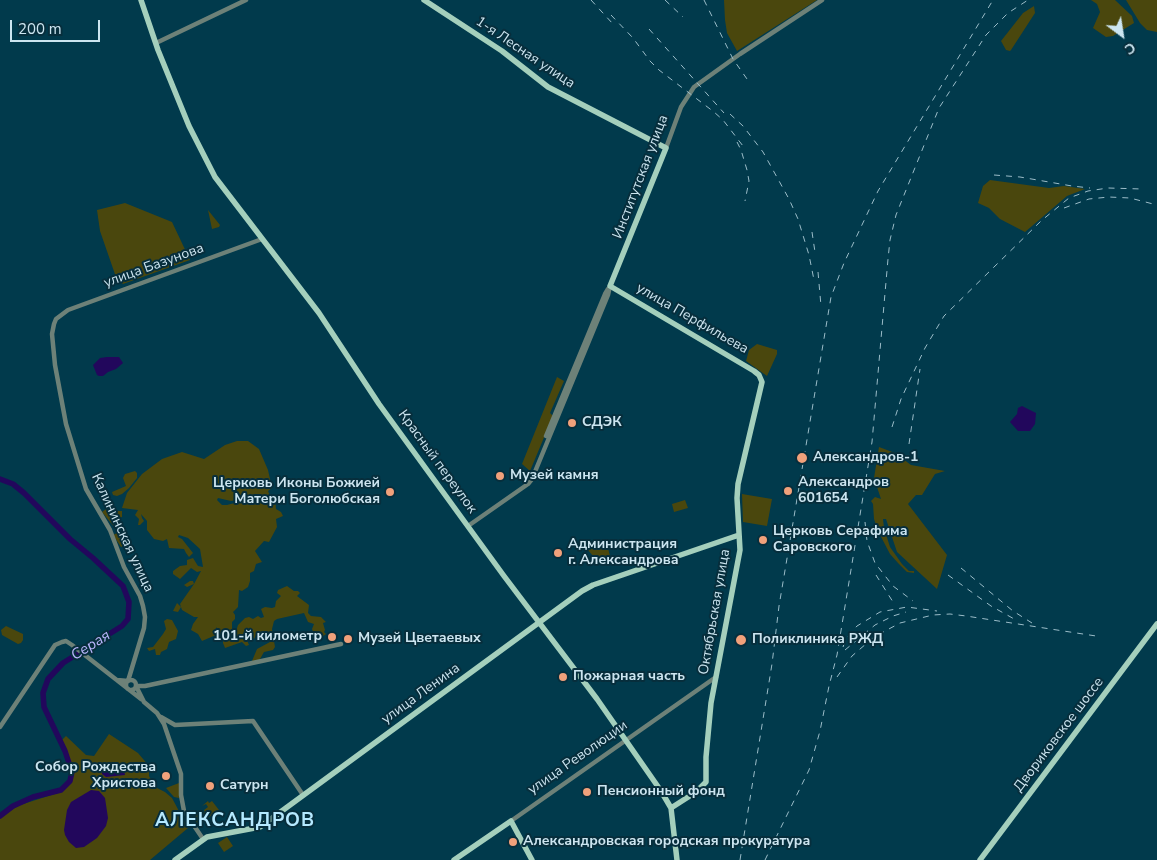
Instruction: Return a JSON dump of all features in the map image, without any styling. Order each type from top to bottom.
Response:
[{"type":"main road","name":"Красный переулок","points":[[140,0],[189,126],[214,177],[325,320],[363,381],[626,740],[662,791],[671,808]]},
{"type":"main road","name":"1-я Лесная улица","points":[[424,0],[502,51],[548,87],[666,148]]},
{"type":"main road","name":"Институтская улица","points":[[610,286],[666,148]]},
{"type":"main road","name":"улица Перфильева","points":[[610,286],[760,375]]},
{"type":"main road","name":"Октябрьская улица","points":[[671,808],[696,792],[706,782],[708,739],[716,677],[740,550],[738,484],[762,382],[760,375]]},
{"type":"main road","name":"улица Ленина","points":[[205,838],[260,827],[582,591],[593,585],[739,534]]},
{"type":"main road","name":"Двориковское шоссе","points":[[980,860],[1157,624]]},
{"type":"main road","points":[[671,808],[677,858]]},
{"type":"main road","points":[[511,820],[532,860]]},
{"type":"main road","name":"улица Революции","points":[[454,860],[511,820]]},
{"type":"main road","points":[[175,860],[205,838]]},
{"type":"street","points":[[156,43],[246,0]]},
{"type":"street","name":"Институтская улица","points":[[666,148],[681,107],[688,94],[702,81],[822,0]]},
{"type":"street","name":"улица Базунова","points":[[56,319],[68,310],[262,239]]},
{"type":"street","name":"Институтская улица","points":[[468,526],[528,484],[532,479],[610,286]]},
{"type":"street","name":"Калининская улица","points":[[56,319],[52,334],[55,365],[66,424],[86,489],[110,530],[124,567],[140,596],[143,606],[144,628],[128,681]]},
{"type":"street","points":[[0,727],[55,645],[66,641],[127,688],[160,717],[175,725],[253,722],[304,795]]},
{"type":"street","points":[[117,680],[132,680],[135,684],[145,686],[341,644]]},
{"type":"street","points":[[132,668],[135,684],[144,702]]},
{"type":"street","name":"улица Революции","points":[[511,820],[716,677]]},
{"type":"street","points":[[127,688],[126,684],[128,681]]},
{"type":"street","points":[[127,688],[132,690],[135,684]]},
{"type":"street","points":[[160,717],[167,731],[181,774],[180,795],[184,811],[205,838]]},
{"type":"shaded area","points":[[724,0],[817,0],[737,51],[727,33]]},
{"type":"shaded area","points":[[1091,0],[1115,0],[1132,16],[1134,23],[1113,36],[1106,37],[1093,28],[1100,12],[1097,4]]},
{"type":"shaded area","points":[[1126,0],[1157,0],[1157,32],[1147,30],[1140,23]]},
{"type":"shaded area","points":[[1034,6],[1035,13],[1011,50],[1006,50],[1001,41],[1023,13]]},
{"type":"shaded area","points":[[990,180],[1049,188],[1064,186],[1085,189],[1067,196],[1025,232],[1000,219],[989,208],[978,203],[983,186]]},
{"type":"shaded area","points":[[125,203],[172,222],[190,260],[123,284],[117,280],[100,231],[97,210]]},
{"type":"shaded area","points":[[208,210],[220,225],[219,227],[212,229]]},
{"type":"shaded area","points":[[757,344],[777,350],[767,376],[746,361],[749,350]]},
{"type":"shaded area","points":[[119,357],[123,363],[116,369],[103,376],[99,376],[93,365],[100,358]]},
{"type":"shaded area","points":[[557,377],[564,381],[550,413],[553,416],[530,471],[522,464]]},
{"type":"shaded area","points":[[1022,406],[1036,413],[1035,424],[1030,431],[1018,431],[1010,422],[1017,414],[1018,408]]},
{"type":"shaded area","points":[[237,441],[248,441],[259,449],[268,470],[272,488],[268,491],[270,496],[275,496],[276,509],[283,516],[276,519],[277,527],[269,542],[264,541],[255,551],[262,562],[256,564],[254,571],[250,573],[248,587],[242,591],[239,590],[238,607],[233,612],[235,619],[232,622],[232,629],[227,632],[228,636],[231,639],[234,638],[238,625],[245,618],[264,617],[261,609],[275,607],[276,601],[281,596],[277,593],[278,590],[287,586],[300,593],[297,596],[309,605],[308,613],[311,616],[321,617],[326,622],[323,623],[326,634],[322,637],[319,633],[313,632],[314,624],[308,622],[304,613],[277,619],[274,621],[272,629],[275,647],[273,650],[264,652],[260,659],[255,662],[252,661],[257,649],[270,642],[266,636],[263,635],[261,638],[257,633],[254,639],[247,635],[246,638],[249,645],[246,646],[242,642],[225,648],[223,638],[216,627],[216,635],[202,641],[198,634],[191,630],[198,617],[194,617],[182,610],[180,604],[201,571],[197,572],[191,568],[180,579],[173,574],[173,571],[180,566],[187,565],[187,560],[193,558],[198,566],[203,567],[200,549],[188,538],[179,535],[178,537],[182,539],[193,553],[189,557],[184,549],[169,548],[167,539],[163,541],[154,539],[147,530],[147,521],[141,514],[144,521],[138,525],[139,519],[135,515],[138,510],[122,508],[127,493],[142,474],[162,459],[182,452],[204,459],[225,445]],"holes":[[[261,496],[222,505],[217,500],[218,498],[231,501]]]},
{"type":"shaded area","points":[[879,447],[895,453],[911,465],[945,471],[935,474],[922,495],[916,495],[908,504],[947,555],[937,589],[897,552],[886,519],[883,519],[884,528],[890,547],[902,564],[909,571],[914,571],[914,573],[907,572],[890,554],[878,531],[871,501],[875,497],[881,499],[874,478]]},
{"type":"shaded area","points":[[135,471],[137,478],[129,488],[122,494],[113,495],[112,492],[126,486],[123,478],[125,474]]},
{"type":"shaded area","points":[[742,494],[772,499],[767,526],[743,522]]},
{"type":"shaded area","points":[[685,500],[688,508],[674,512],[672,504]]},
{"type":"shaded area","points":[[106,509],[122,511],[122,517],[115,519],[115,528],[102,512]]},
{"type":"shaded area","points":[[123,530],[127,531],[124,535],[128,544],[121,547],[113,535]]},
{"type":"shaded area","points":[[589,541],[591,545],[607,544],[610,556],[597,560],[583,545]]},
{"type":"shaded area","points":[[190,581],[193,581],[194,584],[187,587],[184,585]]},
{"type":"shaded area","points":[[177,603],[181,607],[178,612],[173,611]]},
{"type":"shaded area","points":[[167,619],[172,620],[178,631],[176,639],[169,642],[167,649],[161,652],[160,655],[156,655],[155,649],[149,651],[147,648],[153,647],[163,634],[166,629],[164,621]]},
{"type":"shaded area","points":[[6,626],[23,634],[21,643],[18,644],[2,635],[1,630]]},
{"type":"shaded area","points":[[109,734],[138,753],[149,766],[149,776],[155,787],[172,798],[188,828],[150,860],[0,860],[0,818],[20,805],[61,792],[69,783],[73,772],[62,740],[66,736],[86,755],[94,756]]},
{"type":"shaded area","points":[[106,767],[120,769],[124,771],[125,775],[106,777],[102,774],[102,770]]},
{"type":"shaded area","points":[[179,783],[179,798],[174,797],[166,788]]},
{"type":"shaded area","points":[[91,790],[99,791],[105,798],[108,818],[106,826],[97,838],[84,847],[76,848],[65,835],[67,810],[71,802]]},
{"type":"shaded area","points":[[208,801],[209,803],[212,801],[219,810],[198,825],[193,817],[200,812],[202,814],[205,812],[204,810],[208,807],[206,804],[202,806]]},
{"type":"shaded area","points":[[227,837],[233,846],[224,852],[218,843]]},
{"type":"waterway","name":"Серая","points":[[0,479],[13,484],[24,493],[70,539],[123,586],[129,602],[128,619],[122,626],[63,663],[48,679],[43,693],[44,707],[65,751],[72,772],[70,781],[61,790],[33,797],[13,806],[0,816]]},
{"type":"railway","points":[[591,0],[613,24]]},
{"type":"railway","points":[[665,0],[683,17]]},
{"type":"railway","points":[[704,0],[733,59],[747,79]]},
{"type":"railway","points":[[740,860],[772,664],[779,606],[831,297],[844,263],[878,191],[993,0]]},
{"type":"railway","points":[[765,860],[809,770],[837,655],[872,442],[890,240],[896,215],[939,108],[986,35],[1008,13],[1028,0]]},
{"type":"railway","points":[[611,15],[659,70],[723,120],[743,146]]},
{"type":"railway","points":[[649,29],[724,113]]},
{"type":"railway","points":[[730,114],[743,126],[763,152],[789,199],[798,219],[809,255],[814,280]]},
{"type":"railway","points":[[737,142],[749,181],[745,201]]},
{"type":"railway","points":[[994,175],[1020,177],[1090,188]]},
{"type":"railway","points":[[892,427],[901,399],[925,348],[944,316],[1041,221],[1069,198],[1088,191],[1108,188],[1142,189]]},
{"type":"railway","points":[[1064,208],[1089,199],[1109,197],[1130,198],[1157,205]]},
{"type":"railway","points":[[812,232],[815,252]]},
{"type":"railway","points":[[818,272],[821,306]]},
{"type":"railway","points":[[909,444],[920,369]]},
{"type":"railway","points":[[865,522],[867,541],[875,563],[893,586],[913,601]]},
{"type":"railway","points":[[961,568],[1013,611],[1032,623]]},
{"type":"railway","points":[[876,575],[893,602]]},
{"type":"railway","points":[[948,575],[991,606],[1016,620]]},
{"type":"railway","points":[[843,647],[846,639],[857,626],[880,612],[907,607],[937,611]]},
{"type":"railway","points":[[845,650],[875,625],[906,612]]},
{"type":"railway","points":[[837,677],[852,656],[874,637],[900,623],[933,615],[950,614],[966,616],[1096,636]]},
{"type":"place","name":"СДЭК","points":[[572,423]]},
{"type":"place","name":"Александров-1","points":[[802,458]]},
{"type":"place","name":"Музей камня","points":[[500,476]]},
{"type":"place","name":"Александров 601654","points":[[788,491]]},
{"type":"place","name":"Церковь Иконы Божией Матери Боголюбская","points":[[390,492]]},
{"type":"place","name":"Церковь Серафима Саровского","points":[[763,540]]},
{"type":"place","name":"Администрация г. Александрова","points":[[558,553]]},
{"type":"place","name":"101-й километр","points":[[332,637]]},
{"type":"place","name":"Музей Цветаевых","points":[[348,639]]},
{"type":"place","name":"Поликлиника РЖД","points":[[741,640]]},
{"type":"place","name":"Пожарная часть","points":[[563,677]]},
{"type":"place","name":"Собор Рождества Христова","points":[[166,776]]},
{"type":"place","name":"Сатурн","points":[[210,786]]},
{"type":"place","name":"Пенсионный фонд","points":[[587,792]]},
{"type":"place","name":"Александровская городская прокуратура","points":[[513,842]]},
{"type":"district","name":"АЛЕКСАНДРОВ","points":[[235,821]]}]
